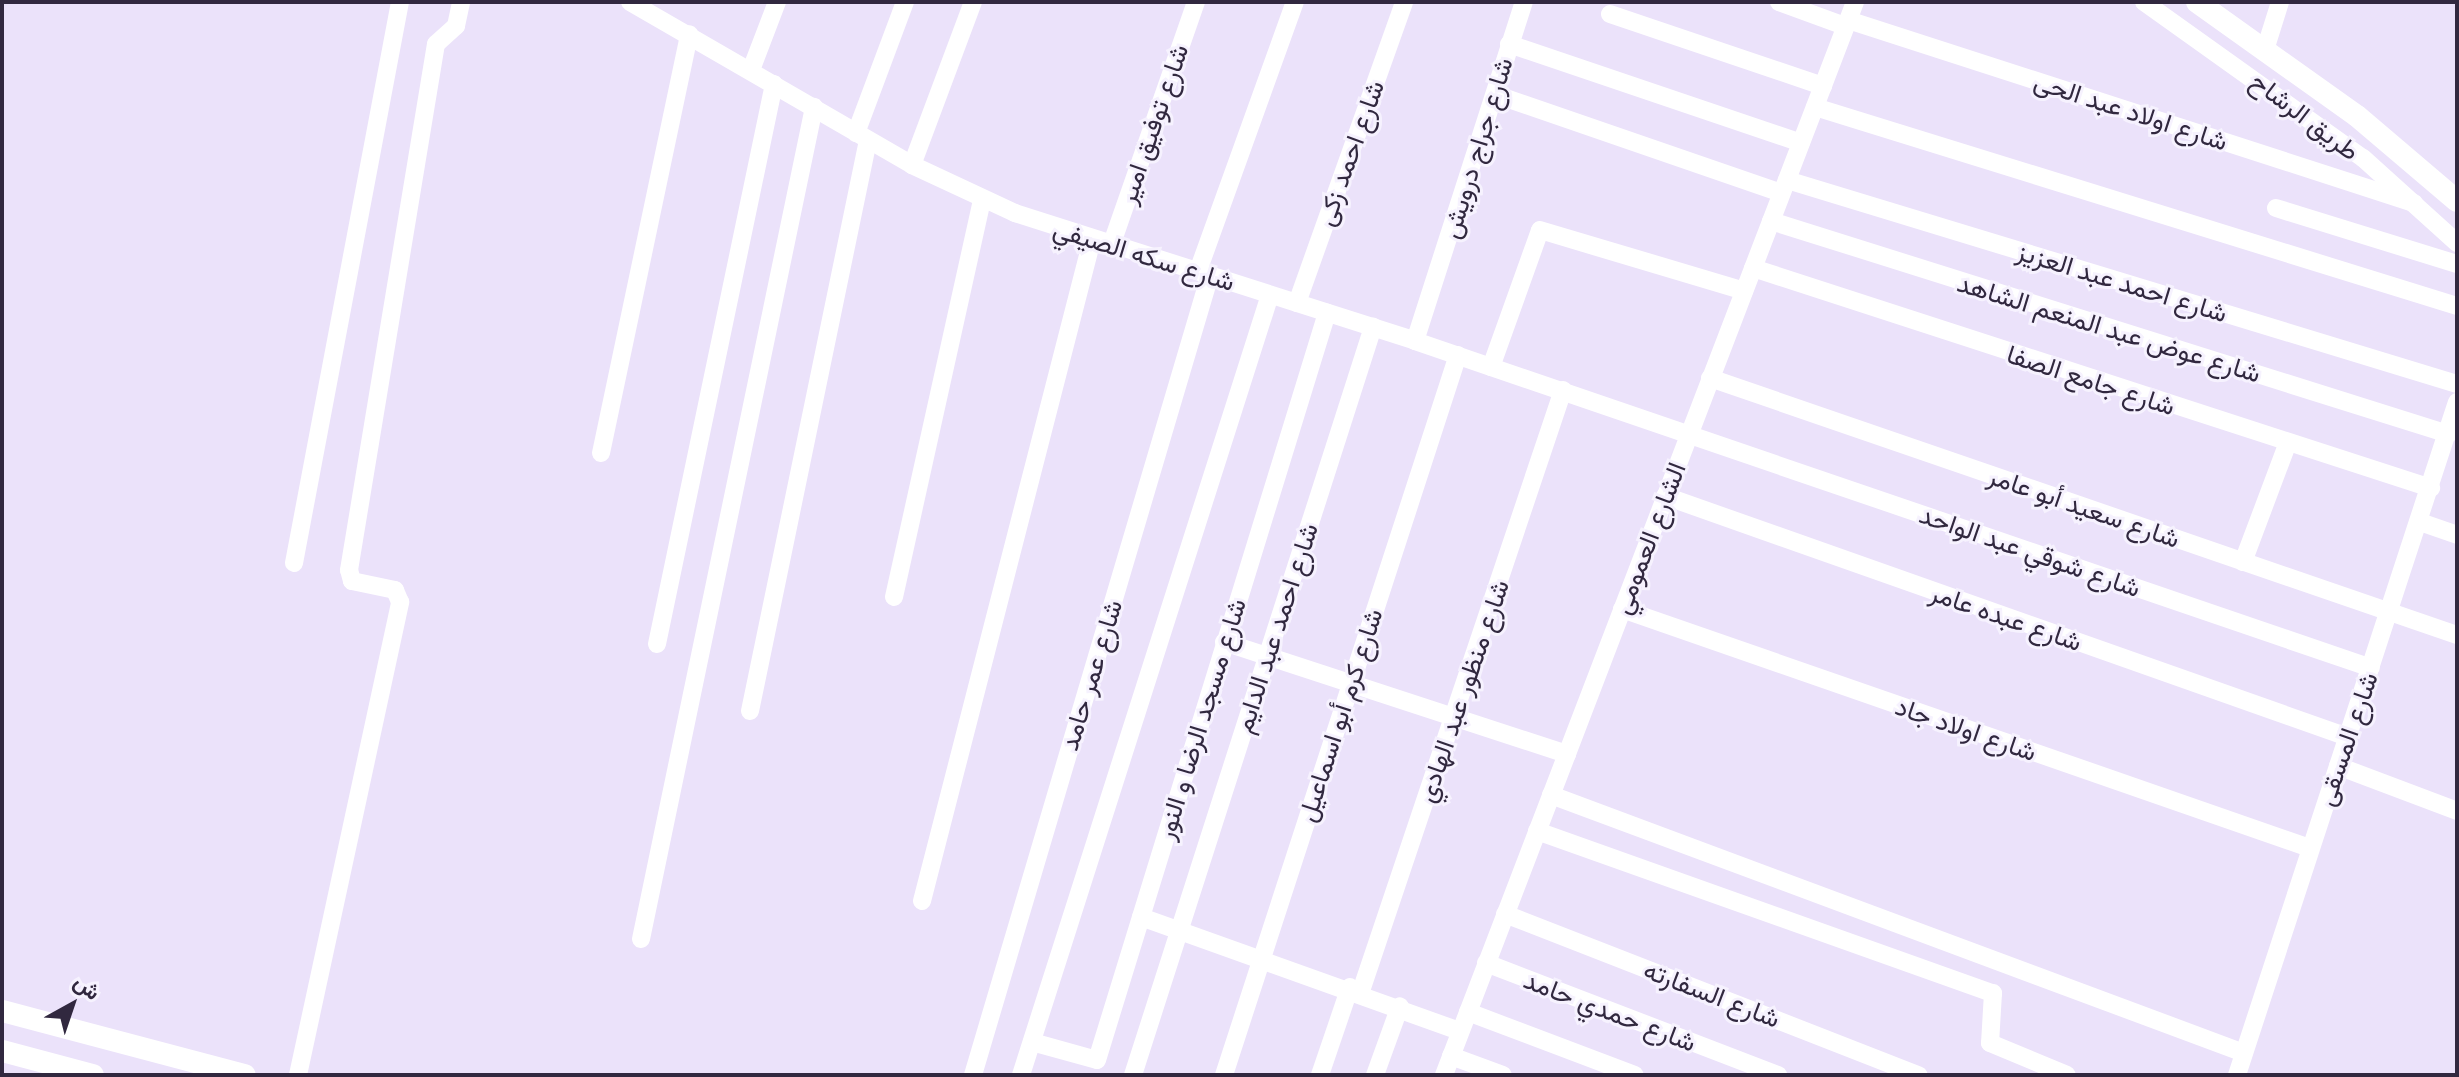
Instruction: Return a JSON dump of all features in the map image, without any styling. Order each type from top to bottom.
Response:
[{"type":"street","points":[[294,563],[400,2]]},
{"type":"street","points":[[298,1075],[400,602],[395,590],[352,581],[349,570],[436,44],[456,26],[461,2]]},
{"type":"street","name":"شارع سكه الصيفي","points":[[630,2],[912,165],[982,199],[1092,240],[1373,327],[1689,435]]},
{"type":"street","points":[[751,70],[777,2]]},
{"type":"street","points":[[750,711],[862,136],[905,2]]},
{"type":"street","points":[[912,165],[973,2]]},
{"type":"street","name":"شارع توفيق امير","points":[[1111,246],[1196,2]]},
{"type":"street","name":"شارع عمر حامد","points":[[973,1075],[1204,273],[1295,2]]},
{"type":"street","name":"شارع احمد زكى","points":[[1297,303],[1404,2]]},
{"type":"street","name":"شارع جراج درويش","points":[[1415,341],[1497,95],[1509,44],[1524,2]]},
{"type":"street","name":"شارع اولاد عبد الحى","points":[[1779,2],[1849,16],[2414,203]]},
{"type":"street","name":"طريق الرشاح","points":[[2144,2],[2315,122],[2414,203],[2457,243]]},
{"type":"street","name":"طريق الرشاح","points":[[2197,2],[2265,50],[2457,201]]},
{"type":"street","points":[[2265,50],[2280,2]]},
{"type":"street","points":[[1610,14],[1823,86]]},
{"type":"street","name":"الشارع العمومي","points":[[1444,1075],[1849,16]]},
{"type":"street","points":[[601,453],[689,34]]},
{"type":"street","points":[[1509,44],[1801,143]]},
{"type":"street","points":[[657,644],[774,84]]},
{"type":"street","name":"شارع احمد عبد العزيز","points":[[1497,95],[1784,186],[2457,384]]},
{"type":"street","points":[[641,939],[814,107]]},
{"type":"street","points":[[1815,107],[2457,306]]},
{"type":"street","points":[[894,597],[982,199]]},
{"type":"street","points":[[2276,208],[2457,264]]},
{"type":"street","name":"شارع عوض عبد المنعم الشاهد","points":[[1771,221],[2448,434]]},
{"type":"street","points":[[1491,367],[1540,230],[1744,291]]},
{"type":"street","points":[[922,901],[1092,240]]},
{"type":"street","name":"شارع جامع الصفا","points":[[1753,268],[2287,445],[2431,488]]},
{"type":"street","points":[[1021,1075],[1270,295]]},
{"type":"street","name":"شارع مسجد الرضا و النور","points":[[1032,1042],[1097,1060],[1327,313]]},
{"type":"street","name":"شارع احمد عبد الدايم","points":[[1133,1075],[1373,327]]},
{"type":"street","name":"شارع كرم أبو اسماعيل","points":[[1224,1075],[1458,355]]},
{"type":"street","name":"شارع سعيد أبو عامر","points":[[1710,378],[2457,635]]},
{"type":"street","name":"شارع منظور عبد الهادي","points":[[1320,1075],[1356,989],[1455,715],[1563,390]]},
{"type":"street","name":"شارع المسقى","points":[[2237,1075],[2457,402]]},
{"type":"street","name":"شارع شوقي عبد الواحد","points":[[1689,435],[2371,668]]},
{"type":"street","points":[[2243,562],[2287,445]]},
{"type":"street","name":"شارع عبده عامر","points":[[1665,496],[2348,737]]},
{"type":"street","points":[[2420,522],[2457,535]]},
{"type":"street","name":"شارع اولاد جاد","points":[[1622,609],[2310,848]]},
{"type":"street","points":[[1224,642],[1567,754]]},
{"type":"street","points":[[2338,766],[2457,811]]},
{"type":"street","points":[[1551,795],[2244,1053]]},
{"type":"street","points":[[1537,831],[1993,993],[1990,1043],[2067,1075]]},
{"type":"street","name":"شارع السفارته","points":[[1505,914],[1919,1075]]},
{"type":"street","points":[[1141,917],[1356,989],[1460,1031]]},
{"type":"street","name":"شارع حمدي حامد","points":[[1486,963],[1778,1075]]},
{"type":"street","points":[[1375,1075],[1400,1006]]},
{"type":"street","points":[[2,1011],[245,1075]]},
{"type":"street","points":[[1468,1012],[1635,1075]]},
{"type":"street","points":[[2,1051],[93,1075]]},
{"type":"street","points":[[1451,1056],[1503,1075]]}]
